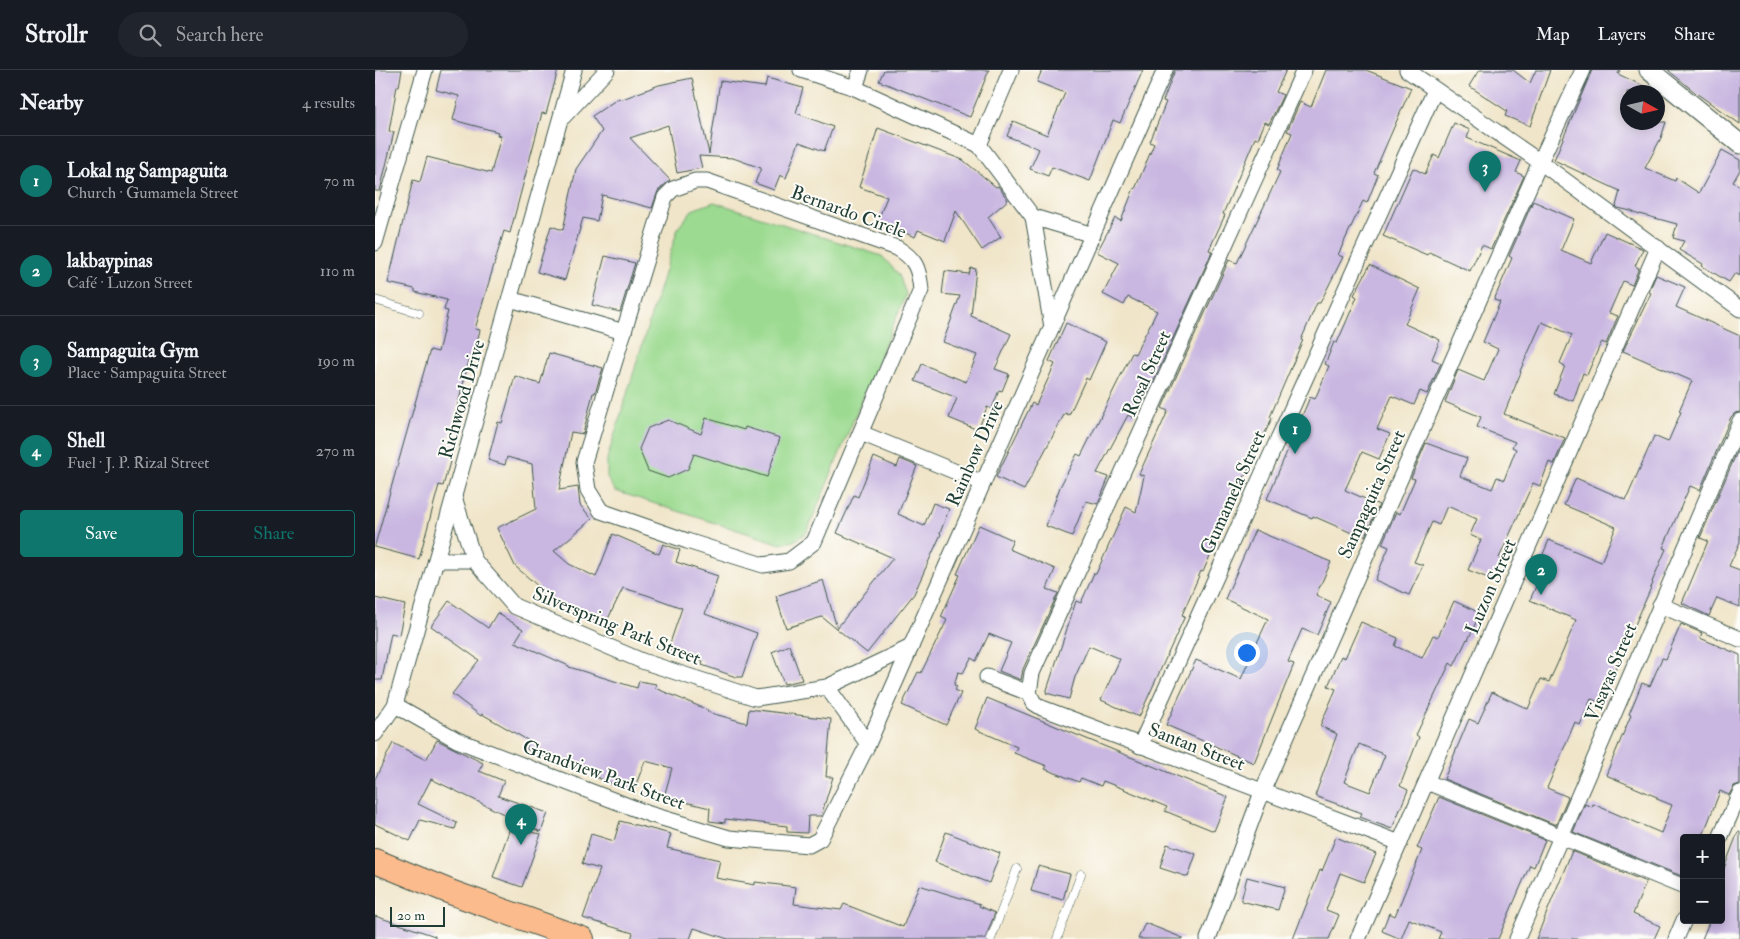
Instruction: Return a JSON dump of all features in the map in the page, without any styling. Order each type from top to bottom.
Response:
[{"type":"main road","points":[[375,861],[453,893],[582,939]]},
{"type":"street","points":[[375,243],[425,70]]},
{"type":"street","name":"Richwood Drive","points":[[375,734],[395,705],[574,70]]},
{"type":"street","points":[[560,120],[607,70]]},
{"type":"street","points":[[801,70],[855,88],[979,145],[1033,217],[1052,327]]},
{"type":"street","points":[[855,88],[861,70]]},
{"type":"street","points":[[979,145],[1011,70]]},
{"type":"street","name":"Rainbow Drive","points":[[809,844],[820,839],[868,744],[1165,70]]},
{"type":"street","name":"Rosal Street","points":[[1029,694],[1032,673],[1304,70]]},
{"type":"street","points":[[1407,70],[1540,162],[1740,309]]},
{"type":"street","name":"Sampaguita Street","points":[[1208,939],[1262,792],[1540,162],[1583,70]]},
{"type":"street","points":[[1649,70],[1740,144]]},
{"type":"street","name":"Gumamela Street","points":[[1140,746],[1435,90]]},
{"type":"street","name":"Bernardo Circle","points":[[695,181],[707,181],[897,248],[908,255],[916,265],[920,276],[921,290],[861,434],[813,542],[789,561],[763,565],[601,511],[588,490],[584,462],[624,332],[665,197],[673,189],[695,181]]},
{"type":"street","points":[[1033,217],[1093,235]]},
{"type":"street","name":"Luzon Street","points":[[1358,939],[1657,248]]},
{"type":"street","points":[[509,299],[624,332]]},
{"type":"street","name":"Visayas Street","points":[[1517,939],[1740,421]]},
{"type":"street","points":[[861,434],[983,483]]},
{"type":"street","name":"Silverspring Park Street","points":[[454,496],[474,560],[515,606],[642,661],[756,698],[827,687],[911,647]]},
{"type":"street","points":[[436,560],[474,560]]},
{"type":"street","points":[[1661,605],[1740,639]]},
{"type":"street","name":"Santan Street","points":[[987,677],[1029,694],[1034,702],[1042,708],[1400,844]]},
{"type":"street","points":[[827,687],[868,744]]},
{"type":"street","name":"Grandview Park Street","points":[[395,705],[457,740],[649,814],[729,838],[809,844]]},
{"type":"street","points":[[1427,782],[1680,885]]},
{"type":"street","points":[[1722,834],[1740,792]]},
{"type":"street","points":[[1676,939],[1682,924]]},
{"type":"lane","points":[[375,300],[419,313]]},
{"type":"lane","points":[[991,939],[1017,869]]},
{"type":"lane","points":[[1057,939],[1081,874]]},
{"type":"green space","points":[[714,202],[882,256],[899,275],[906,294],[807,532],[794,541],[781,544],[615,491],[607,478],[607,459],[678,228],[692,210]]},
{"type":"building","points":[[375,70],[402,70],[399,86],[397,86],[389,131],[394,132],[380,191],[375,191]]},
{"type":"building","points":[[441,70],[558,70],[546,114],[542,113],[510,233],[504,231],[475,329],[480,330],[474,354],[471,353],[448,443],[455,445],[443,486],[439,485],[419,559],[375,547],[375,545],[430,350],[438,352],[448,311],[444,310],[447,300],[415,292],[415,289],[388,283],[413,180],[420,182],[427,157],[491,173],[501,136],[497,135],[498,132],[453,120],[459,96],[436,90]]},
{"type":"building","points":[[884,70],[989,70],[970,117],[879,81]]},
{"type":"building","points":[[1042,70],[1143,70],[1120,123],[1113,120],[1090,181],[1052,167],[1048,176],[1030,169],[1039,149],[1007,136],[1013,121],[1047,135],[1065,93],[1037,82]]},
{"type":"building","points":[[1175,70],[1286,70],[1276,92],[1283,95],[1269,124],[1265,122],[1258,139],[1255,138],[1223,214],[1225,215],[1209,250],[1212,252],[1145,400],[1142,399],[1133,418],[1128,415],[1097,473],[1109,477],[1098,504],[1086,501],[1072,536],[1046,526],[1060,487],[1077,454],[1081,456],[1132,353],[1135,354],[1157,311],[1128,297],[1124,305],[1103,294],[1119,263],[1097,252],[1115,218],[1121,221],[1135,189],[1154,144],[1150,142],[1166,102],[1163,101]]},
{"type":"building","points":[[1326,70],[1366,70],[1411,88],[1374,173],[1378,175],[1367,203],[1363,201],[1338,255],[1343,257],[1320,303],[1317,303],[1301,340],[1303,341],[1270,417],[1272,418],[1203,572],[1201,571],[1182,615],[1185,616],[1139,717],[1101,700],[1120,659],[1089,646],[1075,677],[1069,699],[1046,693],[1076,601],[1081,603],[1126,507],[1136,512],[1144,476],[1139,474],[1168,411],[1162,408],[1229,260],[1237,263],[1280,172],[1277,170],[1292,133],[1287,131],[1300,102],[1311,107]]},
{"type":"building","points":[[1479,70],[1513,70],[1530,83],[1536,70],[1550,70],[1530,126],[1505,116],[1507,111],[1469,86]]},
{"type":"building","points":[[1592,70],[1620,70],[1618,74],[1641,85],[1620,85],[1620,130],[1664,130],[1645,168],[1675,181],[1676,178],[1699,193],[1722,150],[1740,160],[1740,170],[1733,182],[1740,186],[1740,276],[1735,273],[1729,282],[1702,266],[1703,264],[1679,250],[1684,241],[1673,238],[1677,224],[1618,208],[1616,206],[1620,191],[1554,160]]},
{"type":"building","points":[[1668,70],[1740,70],[1740,124],[1696,93]]},
{"type":"building","points":[[692,78],[709,154],[720,81],[765,87],[767,78],[803,88],[796,113],[833,127],[824,151],[799,142],[786,178],[780,175],[774,190],[755,183],[761,168],[733,158],[699,156],[702,168],[677,173],[668,125],[630,138],[670,180],[658,191],[652,208],[602,195],[597,221],[583,218],[565,280],[537,272],[551,226],[563,230],[576,169],[602,131],[592,116],[619,98],[620,100],[659,85]]},
{"type":"building","points":[[1454,123],[1470,130],[1467,138],[1521,161],[1516,172],[1524,176],[1491,249],[1482,245],[1470,271],[1429,252],[1427,255],[1383,236],[1413,168],[1425,174],[1434,155],[1439,158]]},
{"type":"building","points":[[878,128],[963,160],[996,187],[998,186],[1008,200],[988,217],[1001,237],[982,250],[956,211],[945,241],[918,230],[915,237],[900,231],[899,234],[876,225],[887,197],[859,187]]},
{"type":"building","points":[[1533,201],[1574,219],[1561,250],[1591,263],[1605,232],[1643,249],[1635,266],[1639,268],[1632,285],[1623,281],[1609,313],[1618,316],[1606,344],[1602,342],[1599,347],[1587,375],[1583,373],[1573,401],[1554,394],[1565,366],[1560,363],[1572,335],[1542,322],[1520,371],[1504,414],[1565,438],[1554,464],[1549,462],[1540,486],[1533,483],[1499,558],[1502,559],[1493,580],[1468,570],[1481,540],[1470,535],[1477,519],[1447,506],[1439,525],[1432,522],[1414,562],[1423,565],[1409,595],[1375,580],[1389,547],[1382,544],[1396,512],[1400,514],[1415,479],[1411,478],[1426,443],[1467,458],[1460,476],[1492,489],[1497,477],[1504,480],[1516,449],[1512,447],[1515,442],[1477,427],[1481,417],[1445,402],[1458,370],[1484,381],[1498,349],[1483,342],[1500,302],[1494,300],[1512,258],[1509,256]]},
{"type":"building","points":[[605,256],[635,263],[620,312],[592,305]]},
{"type":"building","points":[[1370,265],[1420,289],[1405,324],[1440,340],[1432,359],[1441,363],[1427,394],[1420,391],[1414,405],[1392,396],[1377,429],[1390,434],[1379,459],[1362,452],[1345,490],[1379,505],[1365,536],[1362,534],[1361,537],[1267,499],[1310,397],[1315,399],[1329,366],[1325,364],[1334,342],[1337,343],[1357,297],[1354,295]]},
{"type":"building","points":[[971,268],[976,269],[971,316],[1011,334],[995,369],[1009,374],[1002,391],[999,390],[992,409],[987,407],[978,430],[949,418],[957,398],[915,381],[922,364],[966,382],[977,355],[943,342],[960,296],[942,294],[945,271],[969,274]]},
{"type":"building","points":[[1656,275],[1685,287],[1676,307],[1740,336],[1740,412],[1735,413],[1731,417],[1700,490],[1690,486],[1663,548],[1666,549],[1653,583],[1603,703],[1591,699],[1580,725],[1575,722],[1547,788],[1568,797],[1556,825],[1444,779],[1469,719],[1478,723],[1492,692],[1528,709],[1541,679],[1549,682],[1563,651],[1576,620],[1530,600],[1544,568],[1538,566],[1549,540],[1601,562],[1616,527],[1564,505],[1576,478],[1626,500],[1654,436],[1668,442],[1681,412],[1679,411],[1692,381],[1623,351],[1651,293],[1649,292]]},
{"type":"building","points":[[1066,323],[1106,342],[1089,380],[1086,378],[1069,415],[1065,413],[1024,490],[996,477],[1032,403],[1036,405],[1055,364],[1049,361]]},
{"type":"building","points":[[549,353],[603,368],[595,393],[593,393],[583,434],[571,432],[559,490],[578,487],[580,505],[592,519],[554,551],[569,564],[596,577],[613,534],[659,554],[663,544],[680,550],[676,562],[718,576],[705,614],[757,633],[742,677],[736,677],[702,665],[703,661],[668,649],[682,608],[623,588],[605,625],[552,603],[536,590],[539,587],[515,566],[497,528],[536,509],[532,464],[507,457],[505,465],[488,460],[498,422],[502,423],[515,376],[540,384]]},
{"type":"building","points":[[706,418],[744,430],[745,427],[780,438],[767,477],[694,454],[688,469],[668,478],[648,471],[639,449],[648,428],[668,420],[701,434]]},
{"type":"building","points":[[1740,445],[1740,542],[1729,566],[1740,570],[1740,607],[1717,598],[1709,616],[1682,603],[1708,541],[1700,538]]},
{"type":"building","points":[[874,457],[897,467],[900,459],[917,466],[898,514],[924,526],[933,503],[949,509],[941,534],[914,594],[867,653],[822,617],[786,628],[776,596],[823,580],[837,628],[893,558],[837,533],[854,495],[858,497]]},
{"type":"building","points":[[979,525],[1013,540],[1009,549],[1055,569],[1047,589],[1058,593],[1023,669],[1021,680],[999,671],[1011,643],[989,634],[976,661],[971,658],[963,673],[958,672],[954,685],[957,686],[955,690],[961,693],[946,725],[902,705],[918,672],[921,673],[947,620],[941,617],[960,575],[957,574]]},
{"type":"building","points":[[1255,530],[1331,562],[1316,595],[1331,602],[1317,635],[1302,629],[1288,662],[1294,664],[1254,763],[1166,725],[1196,660],[1241,679],[1268,619],[1225,599]]},
{"type":"building","points":[[375,598],[405,605],[399,635],[391,633],[382,680],[375,680]]},
{"type":"building","points":[[449,601],[488,628],[497,613],[523,629],[515,642],[569,667],[637,688],[639,681],[656,684],[655,688],[708,710],[707,712],[747,723],[749,709],[831,719],[826,777],[833,777],[821,816],[808,816],[807,833],[787,832],[787,826],[725,819],[725,823],[709,821],[710,808],[664,797],[672,768],[645,761],[633,792],[526,749],[529,741],[482,714],[481,716],[452,694],[479,660],[431,626]]},
{"type":"building","points":[[1454,601],[1480,613],[1454,666],[1450,663],[1416,735],[1419,737],[1400,786],[1408,790],[1392,829],[1360,817],[1362,813],[1315,796],[1337,734],[1320,726],[1336,689],[1328,686],[1341,656],[1345,658],[1361,622],[1398,638],[1395,646],[1422,658],[1433,635],[1438,637]],"holes":[[[1359,744],[1385,755],[1370,792],[1344,782]]]},
{"type":"building","points":[[1681,624],[1702,633],[1700,638],[1740,655],[1740,784],[1734,786],[1729,795],[1720,791],[1704,834],[1680,834],[1680,875],[1573,832],[1585,804],[1592,807],[1593,804],[1661,833],[1672,805],[1606,775],[1642,683],[1650,686],[1662,658],[1666,659]]},
{"type":"building","points":[[789,645],[802,680],[784,684],[772,652]]},
{"type":"building","points":[[987,698],[1228,797],[1214,831],[1165,811],[1167,807],[1121,788],[1103,781],[1101,786],[1081,778],[1079,782],[1045,769],[1047,766],[1014,753],[1017,747],[975,729]]},
{"type":"building","points":[[437,740],[483,763],[479,771],[504,781],[498,796],[548,813],[541,832],[431,779],[418,804],[457,823],[455,829],[420,820],[410,841],[375,824],[375,779],[393,743],[426,760]]},
{"type":"building","points":[[1439,797],[1545,840],[1534,867],[1530,865],[1498,939],[1438,939],[1441,932],[1409,919],[1401,939],[1382,931],[1389,913],[1395,916],[1422,850],[1417,848]]},
{"type":"building","points":[[620,821],[671,834],[667,848],[720,860],[716,878],[755,885],[755,882],[796,887],[794,904],[841,910],[844,904],[903,927],[919,885],[980,904],[979,906],[995,913],[985,939],[728,939],[694,928],[690,939],[631,939],[633,933],[583,918],[600,869],[582,864],[591,834],[614,841]]},
{"type":"building","points":[[510,828],[541,834],[522,887],[493,877]]},
{"type":"building","points":[[946,832],[1000,853],[989,883],[935,862]]},
{"type":"building","points":[[1738,832],[1740,832],[1740,939],[1702,939],[1708,924],[1725,924],[1725,866]]},
{"type":"building","points":[[1336,837],[1376,854],[1364,882],[1340,873],[1326,910],[1339,915],[1329,939],[1293,939],[1320,870],[1322,871]]},
{"type":"building","points":[[1167,844],[1196,854],[1188,877],[1160,868]]},
{"type":"building","points":[[1572,851],[1646,882],[1633,914],[1660,926],[1654,939],[1536,939]]},
{"type":"building","points":[[1038,866],[1070,874],[1063,900],[1031,891]]},
{"type":"building","points":[[1247,877],[1285,887],[1278,910],[1241,901]]},
{"type":"building","points":[[375,916],[435,936],[435,939],[375,939]]},
{"type":"building","points":[[1145,923],[1183,938],[1183,939],[1138,939]]},
{"type":"place","name":"Sampaguita Gym","points":[[1485,192]]},
{"type":"place","name":"Lokal ng Sampaguita","points":[[1295,454]]},
{"type":"place","name":"lakbaypinas","points":[[1541,595]]},
{"type":"place","name":"Shell","points":[[521,845]]}]
